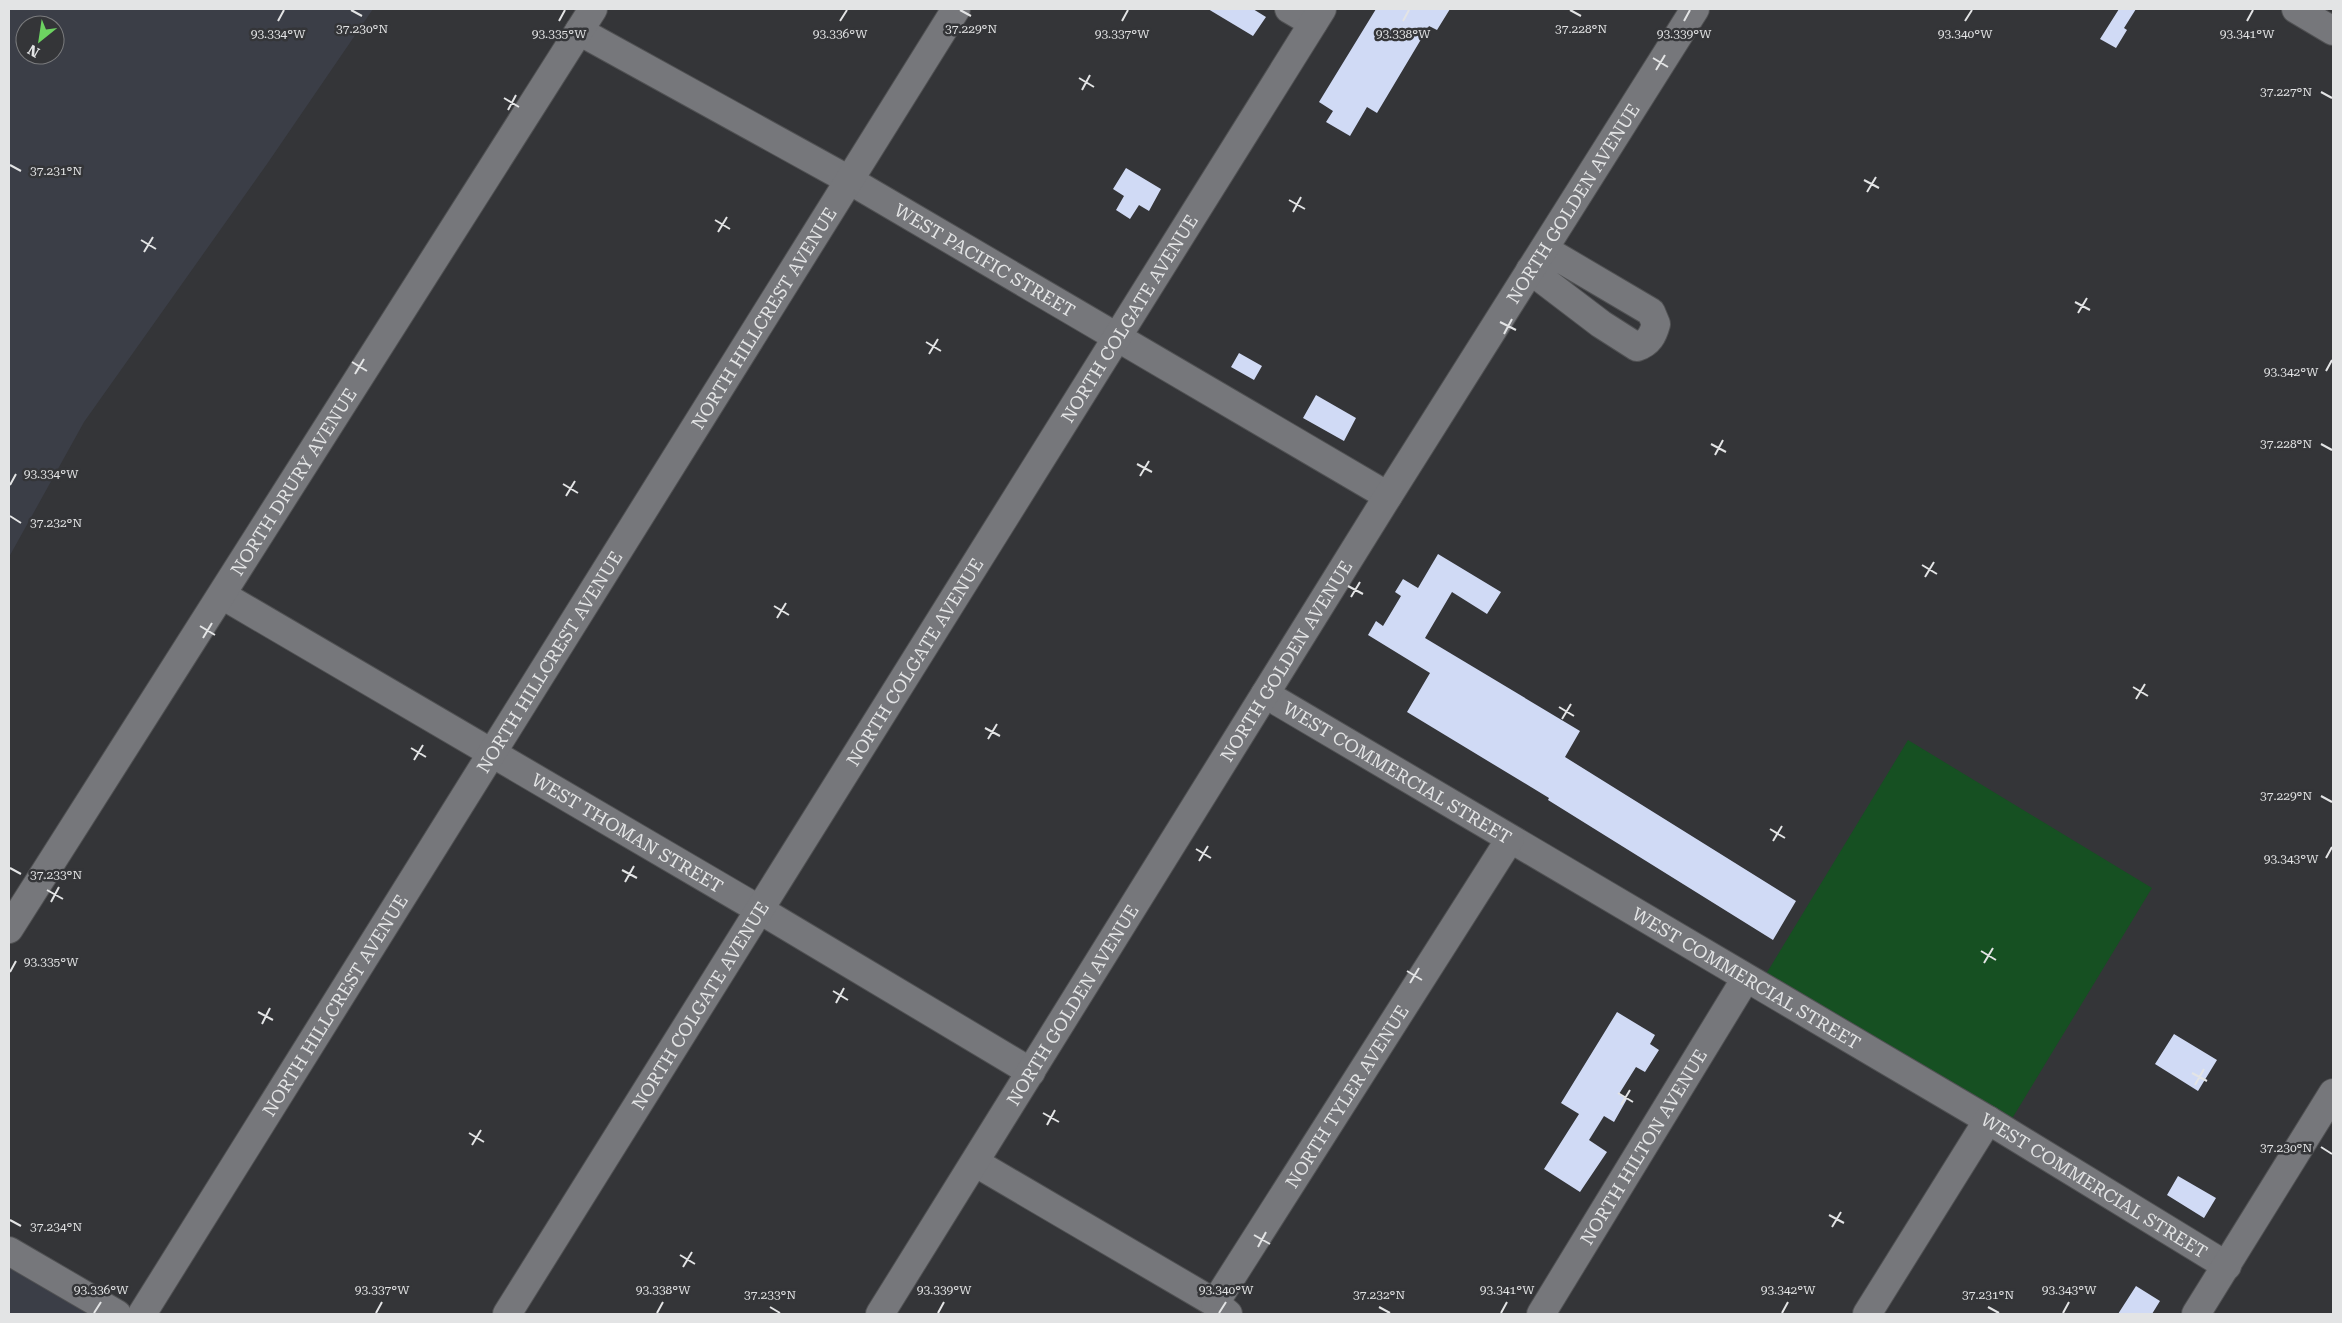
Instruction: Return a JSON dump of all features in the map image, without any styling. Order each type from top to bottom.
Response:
[{"type":"street","name":"NORTH HILLCREST AVENUE","points":[[142,1314],[956,9]]},
{"type":"street","points":[[1289,9],[1318,16]]},
{"type":"street","name":"NORTH GOLDEN AVENUE","points":[[880,1314],[976,1163],[1388,496],[1695,9]]},
{"type":"street","points":[[2296,9],[2333,31]]},
{"type":"street","name":"NORTH COLGATE AVENUE","points":[[507,1314],[1318,16]]},
{"type":"street","name":"WEST PACIFIC STREET","points":[[586,20],[849,180],[1388,496]]},
{"type":"street","name":"NORTH DRURY AVENUE","points":[[9,929],[586,20]]},
{"type":"street","name":"WEST THOMAN STREET","points":[[222,596],[760,910],[1032,1072]]},
{"type":"street","name":"WEST COMMERCIAL STREET","points":[[1265,694],[1988,1120],[2227,1266]]},
{"type":"street","name":"NORTH TYLER AVENUE","points":[[1222,1309],[1510,839]]},
{"type":"street","name":"NORTH HILTON AVENUE","points":[[1541,1314],[1746,978]]},
{"type":"street","points":[[2196,1314],[2333,1093]]},
{"type":"street","points":[[1867,1314],[1988,1120]]},
{"type":"street","points":[[976,1163],[1222,1309]]},
{"type":"street","points":[[9,1251],[117,1314]]},
{"type":"shaded area","points":[[9,9],[373,9],[267,164],[84,422],[9,557]]},
{"type":"shaded area","points":[[9,1259],[103,1314],[9,1314]]},
{"type":"green space","points":[[1908,740],[2152,888],[2010,1122],[1766,974]]},
{"type":"building","points":[[1208,9],[1253,9],[1266,17],[1253,36]]},
{"type":"building","points":[[1376,9],[1450,9],[1437,30],[1429,26],[1377,113],[1367,107],[1350,136],[1326,122],[1333,111],[1319,102]]},
{"type":"building","points":[[2119,9],[2136,9],[2124,28],[2127,30],[2116,48],[2100,39]]},
{"type":"building","points":[[1126,168],[1161,189],[1149,211],[1139,205],[1130,219],[1116,210],[1124,196],[1113,189]]},
{"type":"building","points":[[1239,353],[1262,366],[1254,380],[1231,367]]},
{"type":"building","points":[[1316,395],[1356,418],[1344,441],[1303,418]]},
{"type":"building","points":[[1438,554],[1501,592],[1487,614],[1452,592],[1425,638],[1580,731],[1565,757],[1796,901],[1773,940],[1548,800],[1549,798],[1407,712],[1430,673],[1368,635],[1376,621],[1383,626],[1401,596],[1395,592],[1403,579],[1418,588]]},
{"type":"building","points":[[1617,1012],[1655,1035],[1650,1044],[1659,1050],[1645,1072],[1636,1067],[1619,1094],[1627,1099],[1614,1122],[1604,1116],[1589,1140],[1607,1152],[1580,1192],[1544,1169],[1579,1114],[1561,1103]]},
{"type":"building","points":[[2174,1034],[2217,1060],[2198,1091],[2155,1064]]},
{"type":"building","points":[[2178,1176],[2216,1198],[2204,1218],[2167,1195]]},
{"type":"building","points":[[2136,1286],[2160,1301],[2152,1314],[2118,1314]]}]
